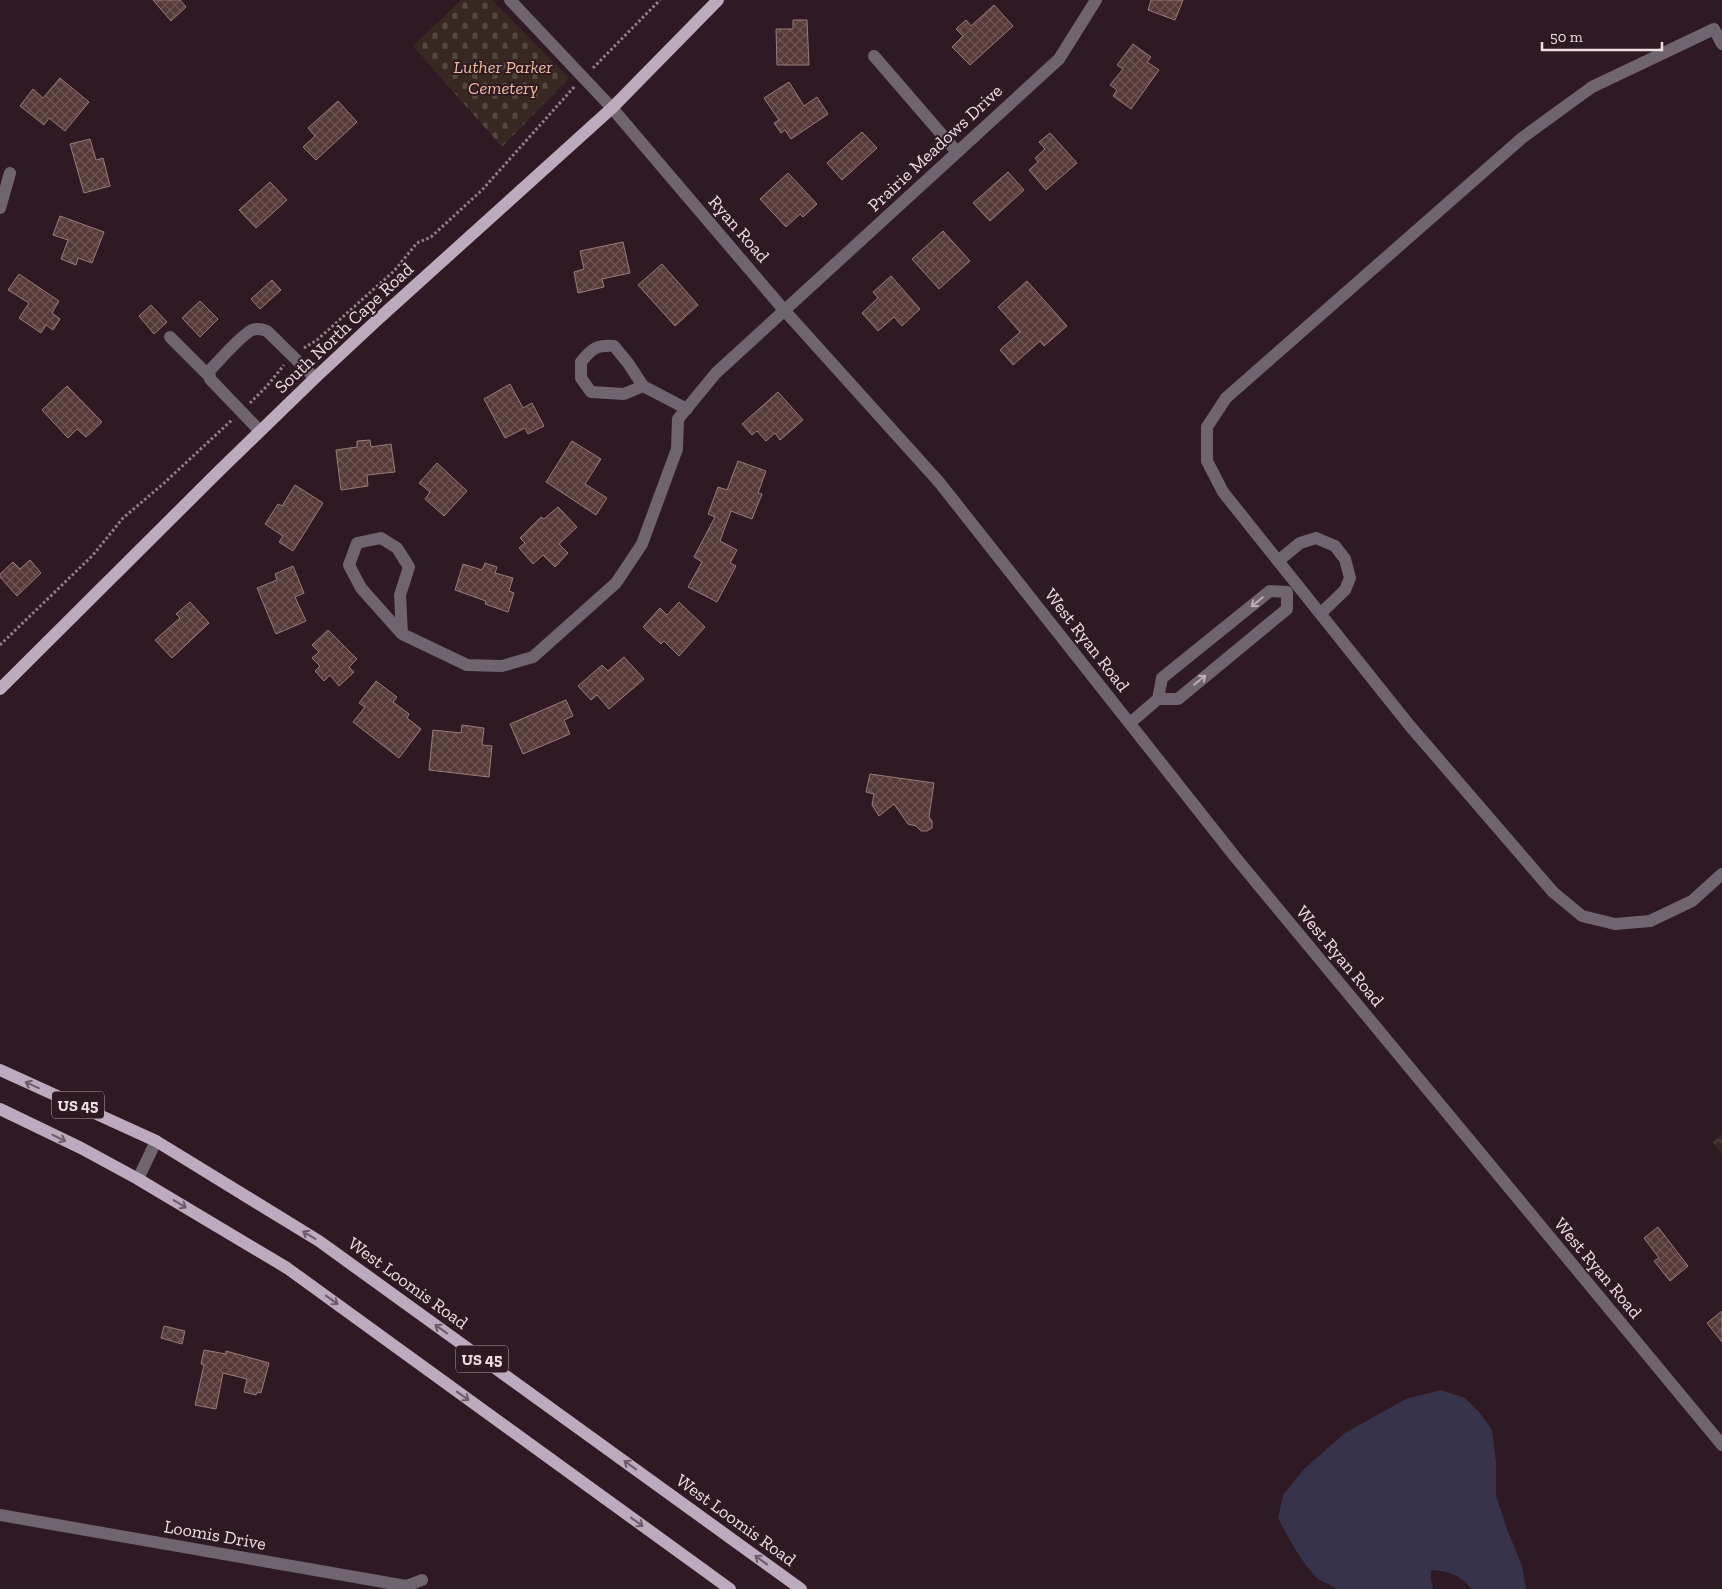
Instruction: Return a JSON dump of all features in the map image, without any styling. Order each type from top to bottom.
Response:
[{"type":"main road","name":"South North Cape Road","points":[[0,690],[315,378],[612,108],[718,0]]},
{"type":"main road","name":"US 45","points":[[0,1070],[156,1141]]},
{"type":"main road","name":"US 45","points":[[0,1109],[81,1148],[138,1179],[287,1268],[730,1589]]},
{"type":"main road","name":"West Loomis Road","points":[[156,1141],[319,1241],[801,1589]]},
{"type":"street","name":"Ryan Road","points":[[510,0],[612,108],[784,310],[939,482]]},
{"type":"street","name":"Prairie Meadows Drive","points":[[402,634],[467,665],[502,666],[533,657],[616,583],[642,544],[677,449],[678,419],[716,373],[1059,58],[1096,0]]},
{"type":"street","points":[[1722,44],[1718,26],[1592,87],[1522,138],[1226,398],[1207,427],[1207,461],[1228,498],[1410,726],[1554,892],[1582,916],[1615,924],[1650,921],[1692,901],[1722,874]]},
{"type":"street","points":[[874,56],[958,152]]},
{"type":"street","points":[[0,208],[10,172]]},
{"type":"street","points":[[210,377],[211,369],[245,335],[253,329],[260,329],[267,331],[315,378]]},
{"type":"street","points":[[170,337],[260,431]]},
{"type":"street","points":[[643,386],[624,394],[591,392],[582,378],[581,362],[590,351],[602,346],[614,346],[643,386],[687,409]]},
{"type":"street","name":"West Ryan Road","points":[[939,482],[1236,858],[1722,1445]]},
{"type":"street","points":[[381,538],[397,548],[409,567],[400,595],[402,634],[361,588],[349,565],[358,543],[381,538]]},
{"type":"street","points":[[1278,561],[1300,542],[1316,538],[1335,546],[1346,559],[1350,578],[1345,590],[1321,613]]},
{"type":"street","points":[[1130,723],[1158,699],[1162,678],[1270,592],[1287,592],[1298,584]]},
{"type":"street","points":[[1158,699],[1178,699],[1287,609],[1287,592]]},
{"type":"street","points":[[138,1179],[156,1141]]},
{"type":"street","name":"Loomis Drive","points":[[0,1516],[406,1586],[422,1580]]},
{"type":"path","points":[[593,68],[660,0]]},
{"type":"green space","name":"Luther Parker Cemetery","points":[[461,0],[492,0],[569,78],[502,147],[413,46]]},
{"type":"green space","points":[[1722,1134],[1722,1154],[1712,1142]]},
{"type":"shaded area","points":[[1441,1390],[1465,1398],[1480,1413],[1492,1430],[1496,1463],[1496,1495],[1522,1566],[1526,1589],[1472,1589],[1463,1580],[1454,1575],[1443,1571],[1431,1570],[1433,1589],[1336,1589],[1320,1581],[1300,1556],[1278,1518],[1283,1495],[1304,1469],[1345,1433],[1406,1399]]},
{"type":"building","points":[[153,0],[180,0],[186,7],[171,21]]},
{"type":"building","points":[[1151,0],[1183,0],[1175,20],[1148,10]]},
{"type":"building","points":[[994,5],[1013,26],[970,65],[952,47],[963,36],[956,29],[966,20],[971,26]]},
{"type":"building","points":[[793,20],[807,20],[809,65],[777,65],[776,29],[793,29]]},
{"type":"building","points":[[1133,44],[1151,57],[1147,62],[1159,70],[1131,109],[1113,96],[1117,90],[1110,85],[1123,69],[1117,65]]},
{"type":"building","points":[[60,78],[89,102],[65,131],[49,118],[44,125],[20,106],[33,89],[43,98]]},
{"type":"building","points":[[789,82],[804,106],[817,97],[828,114],[791,139],[785,130],[781,133],[774,123],[779,120],[764,98]]},
{"type":"building","points":[[338,101],[357,122],[316,160],[303,147],[315,136],[308,128]]},
{"type":"building","points":[[862,132],[877,148],[842,180],[827,163]]},
{"type":"building","points":[[1050,133],[1077,163],[1046,190],[1029,170],[1038,162],[1035,158],[1045,149],[1039,142]]},
{"type":"building","points":[[90,139],[96,160],[103,158],[110,186],[84,193],[70,144]]},
{"type":"building","points":[[1008,172],[1024,190],[990,221],[973,203]]},
{"type":"building","points":[[788,173],[817,204],[803,217],[800,214],[786,227],[760,199]]},
{"type":"building","points":[[270,182],[287,200],[256,228],[239,210]]},
{"type":"building","points":[[60,216],[104,232],[92,263],[78,258],[76,265],[61,259],[68,240],[53,235]]},
{"type":"building","points":[[943,231],[970,261],[939,289],[912,259]]},
{"type":"building","points":[[623,242],[630,273],[602,279],[604,287],[578,293],[574,272],[584,269],[580,251]]},
{"type":"building","points":[[662,264],[698,305],[675,326],[638,285]]},
{"type":"building","points":[[19,274],[59,301],[52,313],[60,319],[53,330],[46,325],[41,333],[19,318],[29,303],[8,290]]},
{"type":"building","points":[[891,276],[920,309],[902,326],[894,317],[878,331],[862,313],[878,298],[873,292]]},
{"type":"building","points":[[272,280],[281,290],[260,309],[251,299]]},
{"type":"building","points":[[1027,281],[1067,326],[1044,346],[1040,341],[1013,365],[1000,350],[1020,332],[998,307]]},
{"type":"building","points":[[200,301],[218,319],[200,337],[182,318]]},
{"type":"building","points":[[151,305],[167,322],[154,334],[139,316]]},
{"type":"building","points":[[510,384],[523,408],[532,403],[544,426],[528,434],[525,428],[505,438],[484,399]]},
{"type":"building","points":[[67,386],[102,422],[86,437],[77,429],[68,438],[42,410]]},
{"type":"building","points":[[778,392],[803,420],[780,440],[775,433],[766,441],[757,431],[752,435],[742,424]]},
{"type":"building","points":[[370,440],[371,447],[391,444],[395,472],[367,475],[368,486],[341,490],[336,450],[357,447],[357,441]]},
{"type":"building","points":[[572,441],[601,459],[585,484],[607,498],[596,515],[546,482]]},
{"type":"building","points":[[738,461],[766,471],[758,493],[762,494],[752,519],[731,511],[720,541],[737,550],[730,563],[736,566],[717,602],[688,587],[702,562],[694,557],[715,517],[708,514],[718,487],[727,490]]},
{"type":"building","points":[[437,463],[467,491],[444,516],[425,499],[430,492],[419,483]]},
{"type":"building","points":[[295,485],[323,503],[293,551],[279,542],[283,536],[265,524],[278,504],[282,506]]},
{"type":"building","points":[[558,507],[577,527],[559,544],[568,553],[555,567],[543,555],[533,564],[519,548],[525,543],[520,538],[541,517],[544,519]]},
{"type":"building","points":[[30,560],[41,573],[17,596],[0,577],[0,574],[13,562],[20,569]]},
{"type":"building","points":[[485,563],[497,567],[495,573],[513,578],[509,591],[514,593],[508,612],[485,604],[486,601],[455,590],[463,564],[482,570]]},
{"type":"building","points":[[293,566],[304,593],[295,597],[306,621],[276,634],[257,588],[277,580],[275,574]]},
{"type":"building","points":[[190,602],[209,623],[172,658],[155,640],[180,618],[176,614]]},
{"type":"building","points":[[679,602],[705,627],[679,656],[664,641],[661,644],[643,627],[660,608],[667,615]]},
{"type":"building","points":[[328,630],[357,659],[349,667],[354,672],[339,686],[330,675],[324,681],[315,671],[320,666],[312,658],[319,652],[312,645]]},
{"type":"building","points":[[624,657],[644,679],[609,709],[597,695],[591,700],[578,686],[602,665],[608,671]]},
{"type":"building","points":[[376,681],[397,697],[393,702],[409,714],[407,718],[421,729],[399,758],[353,722],[365,707],[359,703]]},
{"type":"building","points":[[566,700],[573,716],[564,720],[570,734],[523,754],[510,724]]},
{"type":"building","points":[[462,725],[484,728],[482,745],[492,746],[489,777],[429,770],[433,730],[461,733]]},
{"type":"building","points":[[870,774],[934,783],[929,817],[932,821],[932,828],[927,831],[921,831],[916,826],[908,824],[894,804],[879,816],[872,805],[874,794],[866,792]]},
{"type":"building","points":[[1658,1227],[1688,1266],[1670,1281],[1654,1261],[1659,1258],[1644,1238]]},
{"type":"building","points":[[1722,1311],[1722,1342],[1707,1323]]},
{"type":"building","points":[[164,1326],[185,1331],[182,1344],[161,1338]]},
{"type":"building","points":[[204,1350],[226,1354],[226,1351],[269,1363],[261,1393],[257,1392],[256,1395],[244,1392],[247,1379],[223,1373],[216,1409],[195,1405],[204,1365],[201,1364]]}]
